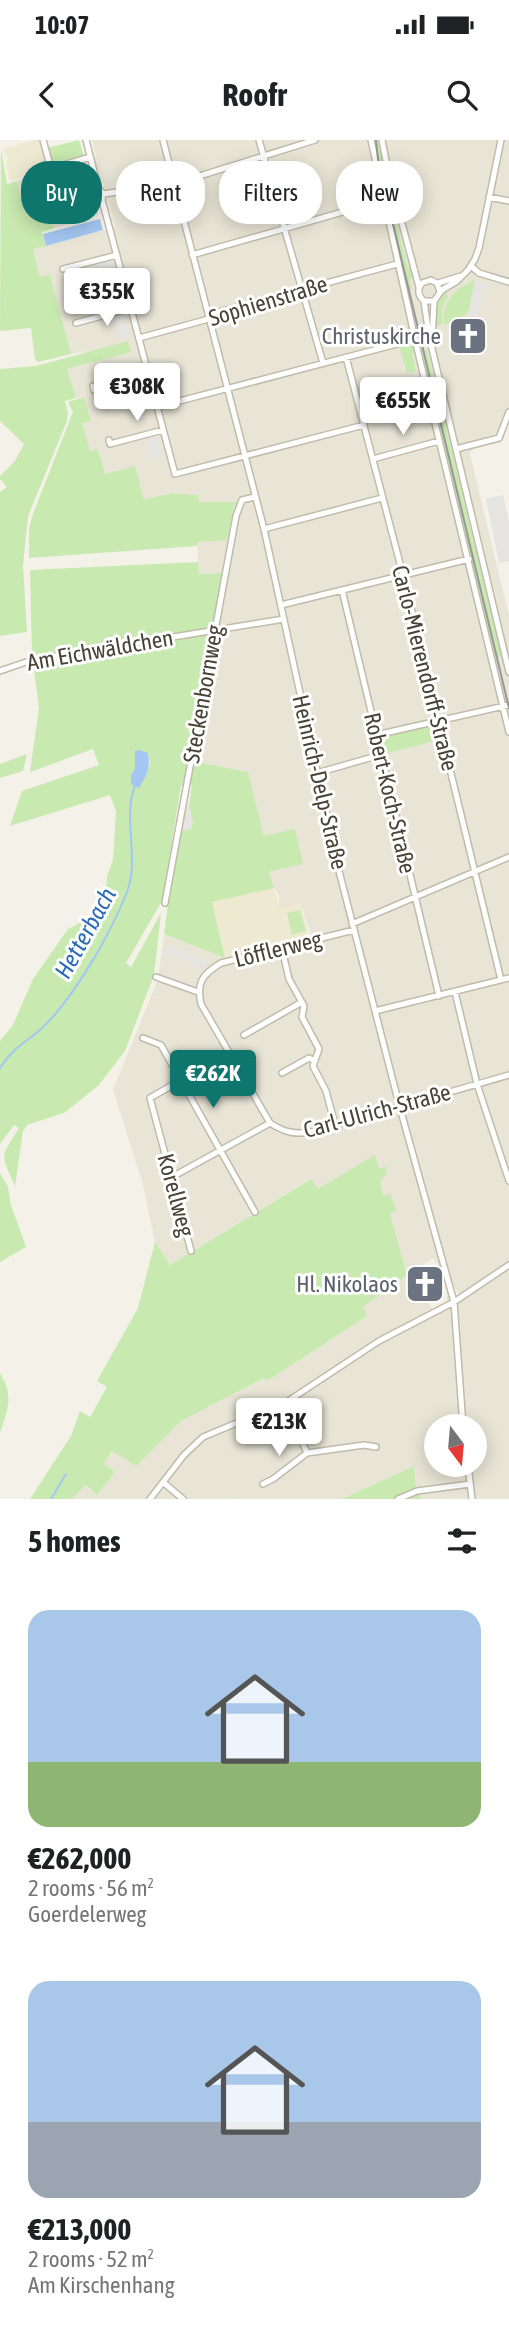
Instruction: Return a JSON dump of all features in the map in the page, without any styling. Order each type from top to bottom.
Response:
[{"type":"street","points":[[43,140],[49,161]]},
{"type":"street","points":[[86,140],[91,161]]},
{"type":"street","name":"Heinrich-Delp-Straße","points":[[163,140],[168,161]]},
{"type":"street","points":[[259,140],[323,363]]},
{"type":"street","points":[[205,174],[315,140]]},
{"type":"street","points":[[371,140],[376,161]]},
{"type":"street","points":[[381,140],[386,161]]},
{"type":"street","points":[[432,342],[434,301],[440,292],[471,266],[478,253],[501,140]]},
{"type":"street","points":[[77,161],[90,157]]},
{"type":"street","points":[[116,192],[103,194],[102,200],[175,474],[364,425]]},
{"type":"street","points":[[489,197],[509,201]]},
{"type":"street","points":[[192,255],[336,213]]},
{"type":"street","name":"Heinrich-Delp-Straße","points":[[184,224],[264,529],[353,927],[454,1302],[462,1414]]},
{"type":"street","points":[[390,224],[397,264],[439,442],[506,706],[509,733]]},
{"type":"street","points":[[402,224],[415,267],[418,294],[424,301],[429,333],[509,673]]},
{"type":"street","points":[[63,269],[117,255]]},
{"type":"street","name":"Sophienstraße","points":[[139,338],[208,318],[215,313],[397,264]]},
{"type":"street","points":[[471,266],[479,273],[509,282]]},
{"type":"street","points":[[415,267],[426,280],[437,283],[461,276]]},
{"type":"street","points":[[419,287],[426,280]]},
{"type":"street","points":[[437,283],[440,292]]},
{"type":"street","points":[[424,301],[434,301]]},
{"type":"street","points":[[76,323],[131,308]]},
{"type":"street","points":[[157,407],[416,339],[432,342]]},
{"type":"street","name":"Carlo-Mierendorff-Straße","points":[[346,357],[403,575],[501,980]]},
{"type":"street","points":[[93,386],[94,390],[149,376]]},
{"type":"street","points":[[456,449],[499,438],[509,412]]},
{"type":"street","points":[[109,440],[110,444],[163,430]]},
{"type":"street","points":[[373,458],[439,442]]},
{"type":"street","name":"Steckenbornweg","points":[[165,903],[236,516],[242,500],[255,497]]},
{"type":"street","points":[[264,529],[382,498]]},
{"type":"street","points":[[281,605],[469,559]]},
{"type":"street","name":"Robert-Koch-Straße","points":[[342,590],[439,996]]},
{"type":"street","name":"Am Eichwäldchen","points":[[0,671],[32,660],[284,619]]},
{"type":"street","points":[[376,735],[506,706]]},
{"type":"street","points":[[317,773],[380,755]]},
{"type":"street","name":"Löfflerweg","points":[[198,992],[205,972],[221,963],[353,927],[509,857]]},
{"type":"street","points":[[282,948],[289,979],[304,1006],[302,1017],[319,1049],[313,1066],[326,1091],[335,1125]]},
{"type":"street","points":[[156,977],[198,992]]},
{"type":"street","points":[[375,1011],[509,978]]},
{"type":"street","name":"Carl-Ulrich-Straße","points":[[198,992],[201,1003],[228,1053],[271,1123],[293,1133],[311,1132],[509,1075]]},
{"type":"street","points":[[455,992],[477,1084],[509,1181]]},
{"type":"street","points":[[244,1035],[302,1002]]},
{"type":"street","points":[[143,1038],[161,1045],[255,1212]]},
{"type":"street","points":[[181,1080],[228,1053]]},
{"type":"street","points":[[282,1073],[309,1058],[315,1060]]},
{"type":"street","name":"Korellweg","points":[[181,1080],[150,1098],[191,1251]]},
{"type":"street","points":[[173,1177],[271,1123]]},
{"type":"street","points":[[150,1499],[184,1455],[203,1437],[285,1403],[379,1341],[454,1302],[509,1265]]},
{"type":"street","points":[[285,1403],[307,1453]]},
{"type":"street","points":[[263,1484],[274,1479],[307,1453],[364,1445],[376,1447]]},
{"type":"street","points":[[469,1477],[472,1499]]},
{"type":"street","points":[[164,1483],[183,1499]]},
{"type":"street","points":[[398,1499],[417,1491],[470,1484]]},
{"type":"shaded area","points":[[39,140],[45,161],[21,161],[21,177],[10,181],[6,162],[9,160],[3,149]]},
{"type":"shaded area","points":[[92,140],[509,140],[509,422],[501,442],[473,449],[470,454],[509,616],[509,1499],[421,1499],[420,1493],[416,1494],[414,1466],[342,1499],[71,1499],[86,1485],[98,1494],[115,1472],[104,1464],[113,1451],[136,1465],[181,1421],[265,1378],[267,1381],[367,1316],[362,1307],[407,1275],[390,1214],[394,1207],[383,1197],[380,1184],[381,1179],[387,1175],[384,1167],[317,1190],[310,1179],[170,1265],[155,1242],[142,1181],[113,1090],[158,979],[164,934],[225,958],[311,936],[301,904],[279,908],[279,895],[269,872],[303,863],[264,836],[248,772],[196,762],[228,573],[199,574],[197,542],[227,539],[234,506],[198,502],[196,495],[172,493],[144,501],[105,474],[98,450],[90,452],[82,423],[91,420],[84,397],[76,398],[67,369],[106,359],[103,349],[71,354],[50,276],[40,278],[33,249],[115,227],[102,182],[102,161],[86,161],[96,158]],"holes":[[[433,1258],[463,1299],[447,1293],[446,1302],[432,1309],[425,1297],[415,1294],[408,1275]]]},
{"type":"shaded area","points":[[21,180],[21,198],[17,181]]},
{"type":"shaded area","points":[[53,224],[70,224],[54,228]]},
{"type":"shaded area","points":[[112,260],[117,281],[103,285],[97,263]]},
{"type":"shaded area","points":[[475,280],[486,282],[478,316],[468,314]]},
{"type":"shaded area","points":[[124,313],[130,336],[118,339],[112,317]]},
{"type":"shaded area","points":[[143,382],[149,404],[136,408],[131,385]]},
{"type":"shaded area","points":[[157,435],[163,457],[150,460],[145,438]]},
{"type":"shaded area","points":[[503,495],[509,522],[509,561],[499,563],[486,499]]},
{"type":"shaded area","points":[[182,805],[189,806],[193,822],[191,829],[177,833]]},
{"type":"shaded area","points":[[274,888],[280,908],[301,903],[309,937],[225,958],[212,902]]},
{"type":"shaded area","points":[[167,945],[210,962],[202,969],[166,954]]},
{"type":"green space","points":[[79,140],[84,156],[67,161],[52,161],[47,148]]},
{"type":"green space","points":[[372,140],[379,144],[383,161],[377,161]]},
{"type":"green space","points":[[1,150],[7,184],[17,181],[21,198],[21,224],[53,224],[54,228],[42,232],[46,246],[33,249],[40,277],[50,275],[71,354],[38,362],[35,359],[31,328],[0,331]]},
{"type":"green space","points":[[392,224],[397,224],[408,268],[411,267],[414,277],[410,280],[412,289],[406,290]]},
{"type":"green space","points":[[475,280],[469,310],[461,318],[444,325],[445,309],[451,297],[461,287]]},
{"type":"green space","points":[[446,291],[448,296],[442,308],[442,324],[436,327],[435,305]]},
{"type":"green space","points":[[128,341],[131,352],[67,369],[76,398],[65,401],[67,421],[28,516],[23,565],[27,632],[0,636],[0,492],[7,487],[0,476],[15,461],[24,444],[0,421],[0,369],[36,366]]},
{"type":"green space","points":[[418,343],[427,351],[436,385],[501,655],[496,661],[494,661]]},
{"type":"green space","points":[[414,344],[416,352],[412,354],[416,371],[407,373],[399,346]]},
{"type":"green space","points":[[84,397],[91,421],[82,423],[90,451],[98,449],[105,474],[135,466],[144,500],[172,493],[197,495],[199,502],[238,502],[234,506],[227,540],[197,542],[197,546],[29,558],[29,529],[33,514],[73,412],[68,402]]},
{"type":"green space","points":[[198,562],[199,574],[222,573],[213,628],[38,657],[32,655],[30,570]]},
{"type":"green space","points":[[211,633],[189,752],[197,755],[197,762],[248,772],[264,836],[295,829],[303,864],[269,872],[274,888],[212,902],[225,958],[164,934],[177,833],[193,822],[189,806],[192,785],[181,786],[162,901],[126,963],[131,967],[161,913],[154,975],[125,1051],[98,1086],[64,1113],[27,1125],[23,1131],[15,1186],[4,1156],[19,1128],[14,1125],[0,1144],[0,1041],[13,1025],[33,979],[68,929],[105,910],[107,876],[113,860],[116,811],[110,795],[10,826],[22,791],[99,765],[93,749],[30,772],[39,708],[33,662],[84,656]],"holes":[[[148,753],[150,762],[146,776],[131,775]]]},
{"type":"green space","points":[[438,721],[442,739],[380,755],[376,735]]},
{"type":"green space","points":[[27,754],[23,771],[0,778],[0,764]]},
{"type":"green space","points":[[300,910],[306,931],[292,935],[287,913]]},
{"type":"green space","points":[[375,1155],[379,1169],[385,1166],[387,1175],[381,1181],[381,1187],[383,1196],[390,1193],[396,1210],[390,1214],[407,1275],[363,1307],[367,1316],[267,1381],[264,1378],[181,1421],[136,1466],[112,1451],[104,1464],[115,1472],[97,1495],[86,1485],[71,1499],[30,1499],[71,1436],[80,1411],[90,1417],[107,1387],[97,1381],[138,1308],[155,1242],[170,1265],[311,1179],[318,1189]]},
{"type":"green space","points":[[0,1173],[8,1187],[11,1205],[26,1247],[0,1262]]},
{"type":"green space","points":[[0,1373],[8,1396],[0,1433]]},
{"type":"green space","points":[[414,1466],[416,1494],[420,1493],[421,1499],[342,1499]]},
{"type":"water","points":[[81,224],[101,224],[103,230],[46,246],[43,234]]},
{"type":"water","points":[[135,751],[148,753],[149,763],[139,788],[131,784],[131,775],[135,769]]},
{"type":"waterway","name":"Hetterbach","points":[[0,1068],[67,1000],[102,945],[120,908],[131,879],[130,812],[135,786]]},
{"type":"waterway","points":[[51,1499],[66,1474]]},
{"type":"tram line","points":[[376,140],[387,199],[509,708]]},
{"type":"place","name":"Christuskirche","points":[[468,336]]},
{"type":"place","name":"Hl. Nikolaos","points":[[425,1284]]}]
